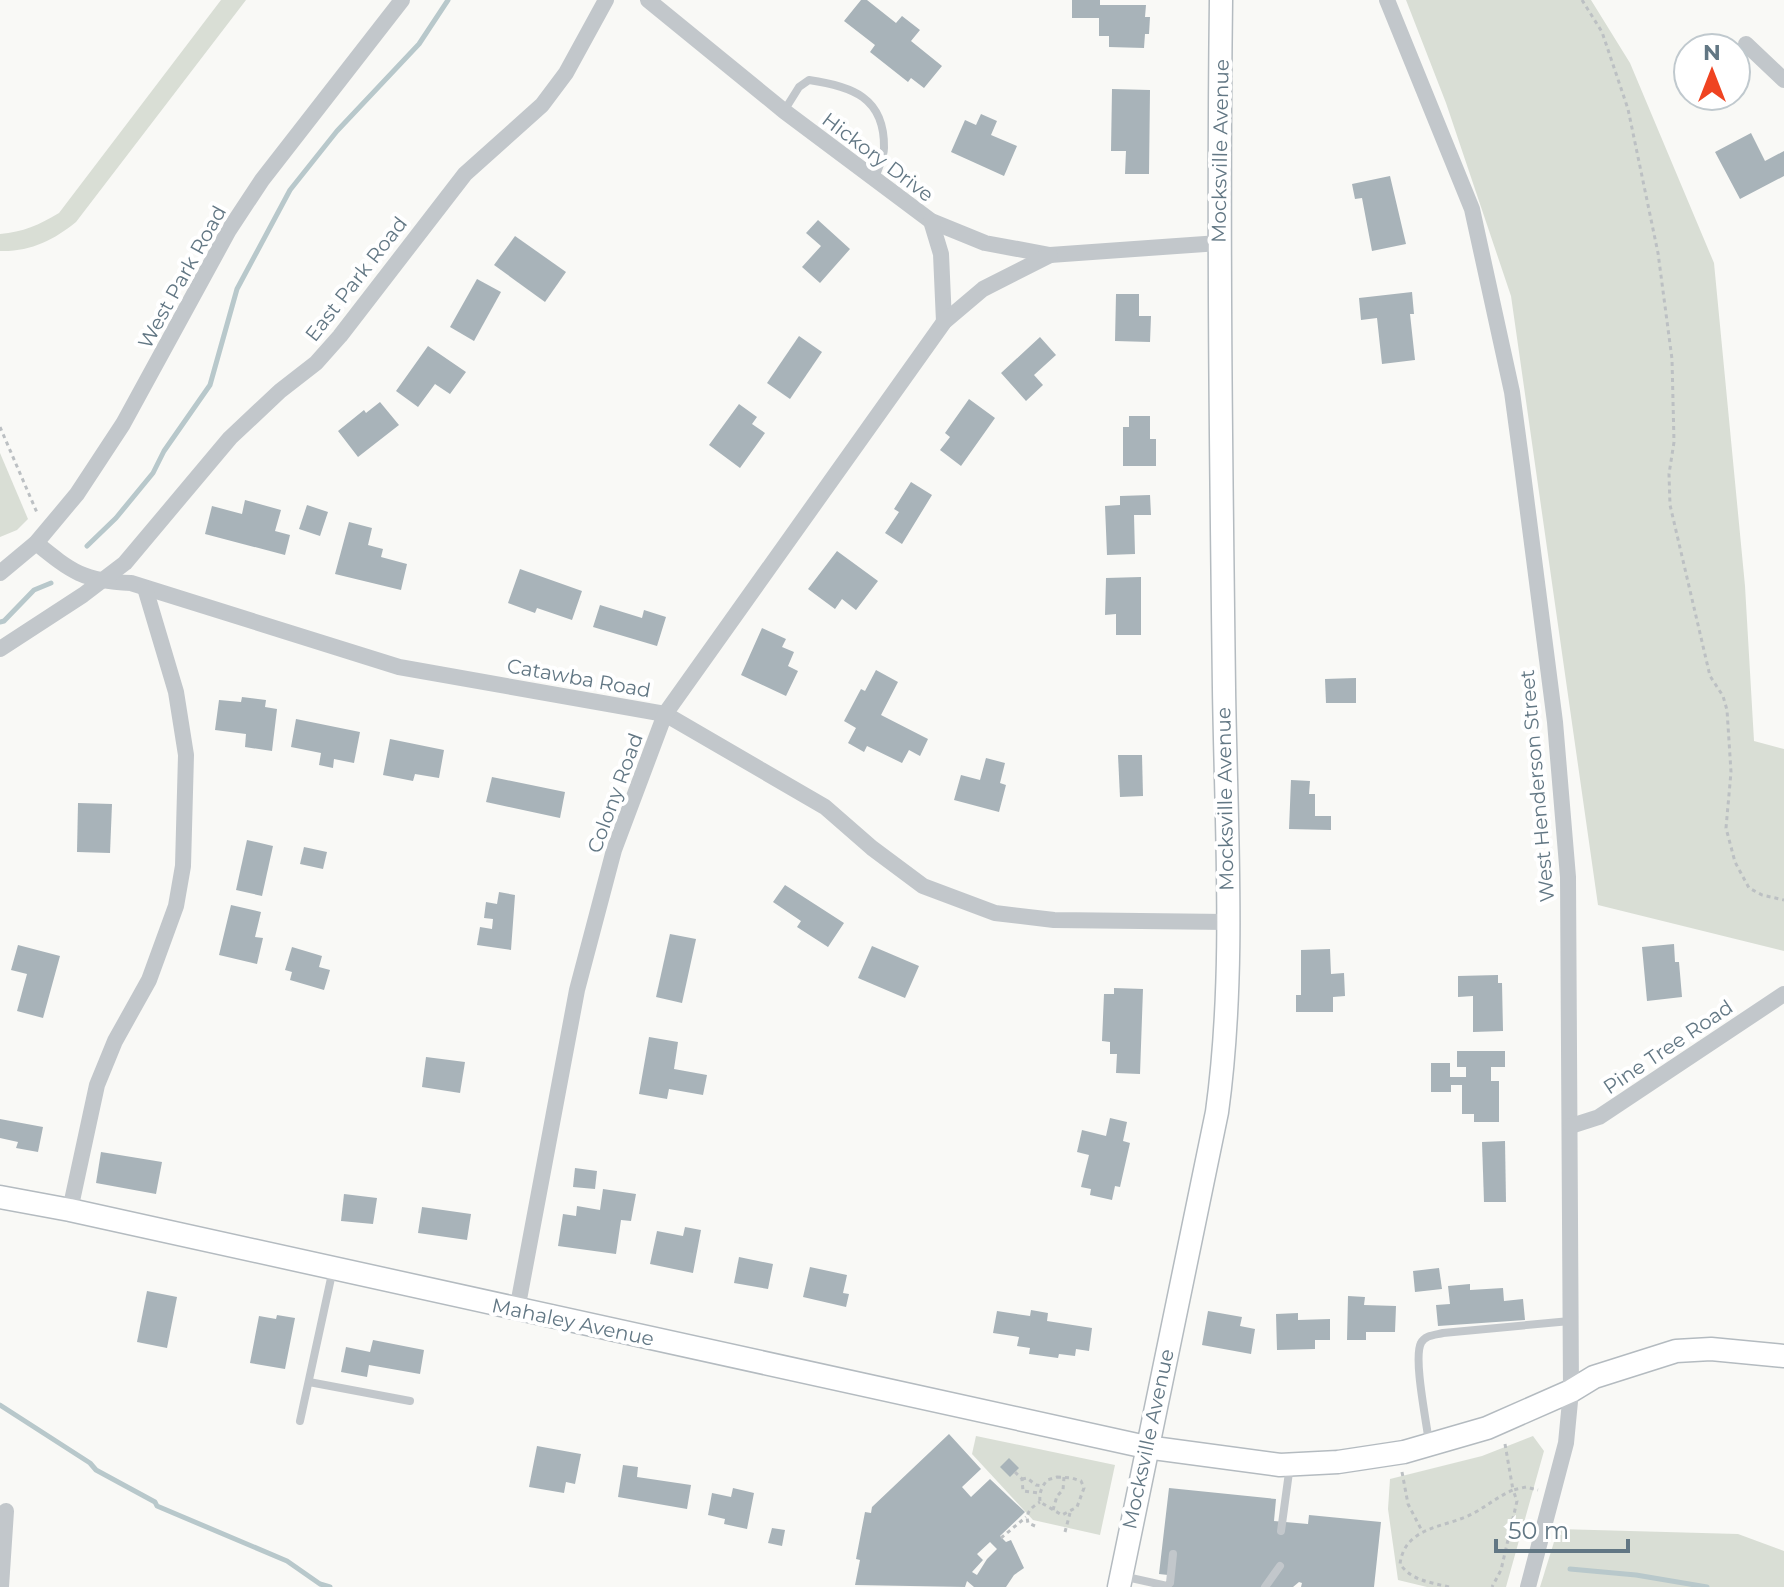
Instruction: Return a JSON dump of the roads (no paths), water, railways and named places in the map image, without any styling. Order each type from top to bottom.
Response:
[{"type":"street","name":"West Park Road","points":[[0,573],[36,543],[77,494],[123,424],[229,230],[262,180],[402,0]]},
{"type":"street","name":"East Park Road","points":[[0,649],[125,563],[230,438],[280,391],[316,363],[465,174],[542,105],[566,73],[606,0]]},
{"type":"street","name":"Hickory Drive","points":[[648,0],[784,111],[931,221],[985,243],[1050,255],[1219,243]]},
{"type":"street","name":"Mocksville Avenue","points":[[1120,1581],[1217,1112],[1224,1064],[1227,922],[1219,243],[1221,0]]},
{"type":"street","name":"West Henderson Street","points":[[1387,0],[1472,209],[1494,299],[1512,392],[1555,722],[1568,877],[1571,1391],[1566,1443],[1528,1587]]},
{"type":"street","points":[[1752,50],[1784,80]]},
{"type":"street","points":[[931,221],[941,254],[944,322]]},
{"type":"street","name":"Colony Road","points":[[517,1310],[577,990],[614,850],[665,714],[944,322],[983,289],[1050,255]]},
{"type":"street","name":"Catawba Road","points":[[36,543],[76,574],[101,582],[131,583],[399,667],[665,714],[825,807],[872,848],[923,886],[995,913],[1054,920],[1227,922]]},
{"type":"street","points":[[70,1210],[97,1085],[115,1041],[149,980],[176,906],[183,866],[186,755],[176,692],[145,588]]},
{"type":"street","name":"Pine Tree Road","points":[[1571,1126],[1599,1117],[1784,994]]},
{"type":"street","name":"Mahaley Avenue","points":[[0,1197],[1146,1447],[1290,1464],[1338,1462],[1404,1452],[1487,1428],[1571,1391],[1594,1377],[1676,1351],[1711,1349],[1784,1356]]},
{"type":"street","points":[[1,1587],[6,1511]]},
{"type":"lane","points":[[784,111],[799,87],[809,80],[845,87],[870,100],[881,125],[884,149],[875,179]]},
{"type":"lane","points":[[300,1421],[334,1268]]},
{"type":"lane","points":[[1429,1444],[1418,1360],[1420,1345],[1427,1337],[1571,1321]]},
{"type":"lane","points":[[309,1382],[410,1401]]},
{"type":"lane","points":[[1281,1531],[1290,1464]]},
{"type":"lane","points":[[1120,1581],[1167,1586],[1175,1584],[1173,1554]]},
{"type":"lane","points":[[1265,1587],[1280,1566]]},
{"type":"waterway","points":[[87,546],[116,518],[153,473],[164,451],[210,385],[237,289],[290,190],[337,131],[419,44],[448,0]]},
{"type":"waterway","points":[[0,622],[34,590],[51,583]]},
{"type":"waterway","points":[[0,1405],[90,1463],[96,1470],[155,1502],[157,1506],[287,1561],[320,1584],[330,1587]]},
{"type":"waterway","points":[[1570,1569],[1636,1575],[1707,1587]]}]
